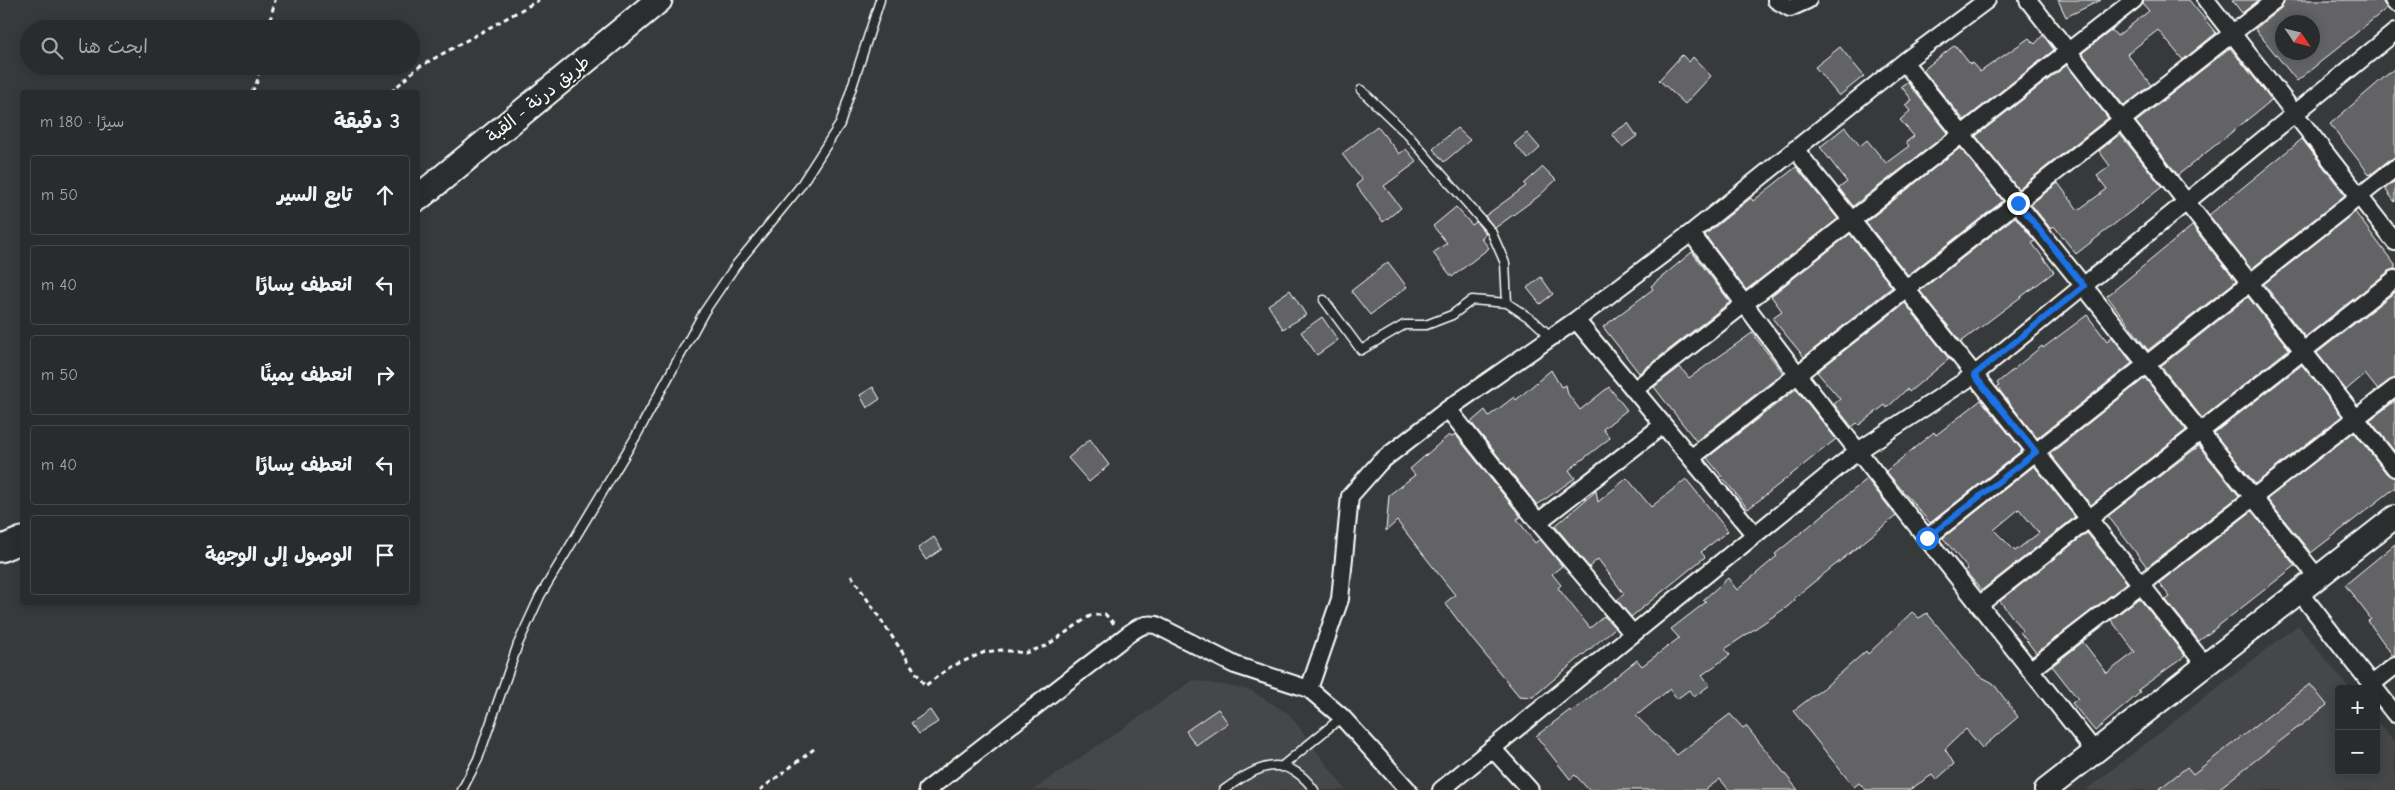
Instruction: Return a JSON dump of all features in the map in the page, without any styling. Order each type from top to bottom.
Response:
[{"type":"main road","name":"طريق درنة - القبة","points":[[420,196],[659,0]]},
{"type":"main road","points":[[0,549],[20,541]]},
{"type":"street","points":[[1776,0],[1790,8],[1808,0]]},
{"type":"street","points":[[1309,689],[1340,599],[1350,496],[1380,462],[1448,409],[1576,320],[1692,233],[1904,62],[1987,0]]},
{"type":"street","points":[[2028,0],[2395,468]]},
{"type":"street","points":[[1634,390],[2134,0]]},
{"type":"street","points":[[2206,0],[2395,242]]},
{"type":"street","points":[[1691,458],[2233,35],[2275,0]]},
{"type":"street","points":[[1441,790],[1858,451],[1974,375],[2395,32]]},
{"type":"street","points":[[1904,62],[2317,577]]},
{"type":"street","points":[[1795,149],[2205,665]]},
{"type":"street","points":[[1927,538],[2395,168]]},
{"type":"street","points":[[1692,233],[1798,375],[2095,752]]},
{"type":"street","points":[[1979,605],[2395,279]]},
{"type":"street","points":[[1576,320],[1755,535]]},
{"type":"street","points":[[2030,670],[2395,388]]},
{"type":"street","points":[[1448,409],[1538,522],[1633,634]]},
{"type":"street","points":[[1538,522],[1663,425]]},
{"type":"street","points":[[2046,790],[2317,577],[2394,520]]},
{"type":"street","points":[[2299,591],[2373,685]]},
{"type":"street","points":[[927,790],[1140,625],[1156,625],[1235,665],[1309,689],[1342,717],[1408,790]]},
{"type":"street","points":[[2378,685],[2395,666]]},
{"type":"street","points":[[2380,694],[2395,714]]},
{"type":"street","points":[[1492,748],[1530,790]]},
{"type":"lane","points":[[462,790],[478,759],[518,644],[540,596],[635,438],[704,312],[736,264],[799,188],[840,124],[880,0]]},
{"type":"lane","points":[[1361,90],[1408,134],[1491,231],[1505,263],[1507,303]]},
{"type":"lane","points":[[1324,300],[1361,350],[1404,326],[1426,325],[1452,315],[1472,300],[1507,303],[1534,320],[1551,337]]},
{"type":"lane","points":[[1282,767],[1342,717]]},
{"type":"lane","points":[[1224,790],[1249,772],[1271,766],[1282,767],[1299,774],[1314,790]]},
{"type":"path","points":[[270,20],[275,0]]},
{"type":"path","points":[[420,66],[539,0]]},
{"type":"path","points":[[253,90],[258,75]]},
{"type":"path","points":[[393,90],[409,75]]},
{"type":"path","points":[[851,574],[925,686],[950,667],[985,652],[1001,650],[1025,652],[1046,646],[1090,616],[1105,614],[1126,636]]},
{"type":"path","points":[[760,790],[814,749]]},
{"type":"shaded area","points":[[2298,625],[2347,685],[2335,685],[2335,775],[2380,775],[2380,725],[2395,743],[2395,790],[2086,790]]},
{"type":"shaded area","points":[[1193,680],[1250,690],[1289,714],[1346,790],[1033,790]]},
{"type":"building","points":[[2058,0],[2101,0],[2066,17]]},
{"type":"building","points":[[2144,0],[2189,0],[2216,33],[2183,60],[2158,30],[2127,54],[2151,85],[2124,106],[2082,53],[2112,30],[2117,36],[2149,11],[2143,4]]},
{"type":"building","points":[[2232,0],[2259,0],[2242,13]]},
{"type":"building","points":[[2285,0],[2381,0],[2387,8],[2297,81],[2280,60],[2320,60],[2320,15],[2275,15],[2275,54],[2255,29],[2281,8]]},
{"type":"building","points":[[2043,35],[2054,50],[1964,120],[1923,70],[1955,45],[1970,64],[1972,63],[1980,72],[2029,38],[2035,44]]},
{"type":"building","points":[[1840,47],[1864,76],[1839,96],[1815,67]]},
{"type":"building","points":[[2230,48],[2272,100],[2178,175],[2136,122]]},
{"type":"building","points":[[1682,55],[1689,62],[1693,57],[1711,76],[1685,104],[1659,80]]},
{"type":"building","points":[[2067,65],[2108,118],[2018,189],[1976,136]]},
{"type":"building","points":[[2395,68],[2395,158],[2389,160],[2370,175],[2330,124]]},
{"type":"building","points":[[1907,82],[1948,133],[1853,206],[1839,188],[1847,182],[1820,147],[1845,127],[1860,146],[1867,140],[1886,163],[1909,146],[1906,142],[1914,136],[1900,120],[1910,111],[1905,105],[1912,100],[1901,86]]},
{"type":"building","points":[[1628,123],[1637,136],[1622,147],[1612,134]]},
{"type":"building","points":[[1377,126],[1399,154],[1406,149],[1417,162],[1384,186],[1401,208],[1383,222],[1356,185],[1362,180],[1342,154]]},
{"type":"building","points":[[1457,128],[1470,140],[1444,162],[1433,149]]},
{"type":"building","points":[[1527,133],[1540,148],[1528,159],[1514,144]]},
{"type":"building","points":[[2120,134],[2162,187],[2076,254],[2054,226],[2051,229],[2031,204],[2058,183],[2078,210],[2107,189],[2097,176],[2110,166],[2099,151]]},
{"type":"building","points":[[2302,139],[2345,195],[2251,269],[2209,215]]},
{"type":"building","points":[[1960,148],[2003,201],[1908,275],[1866,222]]},
{"type":"building","points":[[1543,167],[1556,180],[1539,196],[1495,228],[1485,216],[1526,186],[1524,184]]},
{"type":"building","points":[[1796,167],[1838,219],[1746,290],[1705,235],[1751,198],[1753,201]]},
{"type":"building","points":[[2395,181],[2395,202],[2385,189]]},
{"type":"building","points":[[1456,207],[1472,225],[1476,222],[1486,234],[1481,238],[1489,248],[1452,277],[1433,253],[1447,243],[1433,226]]},
{"type":"building","points":[[2355,212],[2395,265],[2395,269],[2389,271],[2305,337],[2264,284]]},
{"type":"building","points":[[2015,217],[2035,241],[2032,243],[2054,272],[1961,342],[1920,291]]},
{"type":"building","points":[[2192,226],[2236,281],[2148,350],[2107,296]]},
{"type":"building","points":[[1850,234],[1892,287],[1804,357],[1772,318],[1782,311],[1771,296]]},
{"type":"building","points":[[1692,252],[1730,302],[1639,373],[1603,327],[1653,289],[1651,286]]},
{"type":"building","points":[[1388,262],[1407,287],[1370,315],[1351,291]]},
{"type":"building","points":[[1541,277],[1553,294],[1540,304],[1527,288]]},
{"type":"building","points":[[1290,290],[1306,315],[1283,329],[1268,305]]},
{"type":"building","points":[[2395,292],[2395,378],[2377,389],[2365,374],[2346,390],[2317,353]]},
{"type":"building","points":[[2248,297],[2289,349],[2202,418],[2161,366]]},
{"type":"building","points":[[1905,303],[1949,359],[1909,392],[1907,389],[1887,408],[1885,405],[1859,425],[1857,423],[1852,427],[1834,404],[1840,399],[1817,372]]},
{"type":"building","points":[[2087,315],[2107,341],[2112,337],[2132,363],[2037,438],[1997,387],[1999,386],[1997,383],[2042,346],[2043,348]]},
{"type":"building","points":[[1322,317],[1338,340],[1317,355],[1301,332]]},
{"type":"building","points":[[1752,333],[1783,373],[1696,441],[1654,387],[1680,367],[1689,378]]},
{"type":"building","points":[[2302,365],[2342,416],[2255,484],[2214,433]]},
{"type":"building","points":[[1551,370],[1561,387],[1566,385],[1568,394],[1580,410],[1609,387],[1627,410],[1603,429],[1610,438],[1569,470],[1575,478],[1537,505],[1471,422],[1485,410],[1489,416],[1514,397],[1516,400]]},
{"type":"building","points":[[2145,378],[2186,430],[2091,505],[2050,454]]},
{"type":"building","points":[[873,387],[880,399],[867,408],[860,395]]},
{"type":"building","points":[[1796,389],[1836,439],[1748,509],[1707,458]]},
{"type":"building","points":[[1981,400],[2022,450],[1930,523],[1886,471],[1934,432],[1936,435]]},
{"type":"building","points":[[2395,401],[2395,452],[2370,420]]},
{"type":"building","points":[[2354,432],[2387,474],[2395,478],[2395,488],[2311,553],[2267,499]]},
{"type":"building","points":[[1455,434],[1521,517],[1517,519],[1535,543],[1540,539],[1562,566],[1552,574],[1561,585],[1558,588],[1590,628],[1604,616],[1615,628],[1533,697],[1519,696],[1472,639],[1445,603],[1455,595],[1397,521],[1386,531],[1389,495],[1415,475],[1410,469],[1449,435],[1451,437]]},
{"type":"building","points":[[1090,439],[1109,465],[1089,482],[1068,458]]},
{"type":"building","points":[[2199,446],[2239,496],[2147,567],[2108,516]]},
{"type":"building","points":[[2034,466],[2075,517],[1982,590],[1965,571],[1968,569],[1943,538]],"holes":[[[2019,509],[2039,533],[2015,551],[1994,530]]]},
{"type":"building","points":[[1627,478],[1651,507],[1686,479],[1728,531],[1701,552],[1705,557],[1631,617],[1617,600],[1624,594],[1598,559],[1589,567],[1555,526],[1596,491],[1598,502]]},
{"type":"building","points":[[1867,479],[1896,516],[1794,598],[1795,600],[1787,607],[1725,649],[1730,655],[1702,675],[1710,685],[1694,697],[1689,690],[1677,699],[1670,689],[1636,716],[1677,755],[1730,714],[1743,728],[1746,726],[1798,790],[1729,790],[1720,779],[1705,790],[1589,790],[1575,775],[1570,779],[1536,736],[1570,710],[1571,712],[1637,660],[1642,666],[1679,638],[1671,629],[1706,602],[1703,600],[1728,578],[1737,590],[1777,556],[1775,554]]},
{"type":"building","points":[[2252,511],[2295,566],[2199,641],[2166,600],[2170,597],[2159,583]]},
{"type":"building","points":[[2087,533],[2127,583],[2036,653],[2020,632],[2022,630],[2000,601]]},
{"type":"building","points":[[934,537],[942,549],[926,560],[918,548]]},
{"type":"building","points":[[2395,544],[2395,656],[2393,656],[2368,621],[2371,619],[2345,585]]},
{"type":"building","points":[[2139,598],[2185,656],[2138,690],[2141,692],[2095,731],[2072,703],[2078,699],[2052,666],[2083,642],[2107,673],[2135,652],[2111,620]]},
{"type":"building","points":[[1912,612],[1919,618],[1927,613],[1978,675],[1993,683],[2018,717],[1982,748],[1966,729],[1945,749],[1954,764],[1936,780],[1932,775],[1909,790],[1866,790],[1859,783],[1854,787],[1793,711],[1825,687],[1866,651],[1868,654]]},
{"type":"building","points":[[2310,684],[2327,705],[2217,790],[2158,790],[2187,767],[2193,774]]},
{"type":"building","points":[[1218,709],[1228,723],[1196,745],[1186,731]]},
{"type":"building","points":[[930,710],[938,722],[919,734],[911,723]]},
{"type":"route","points":[[1927,538],[2036,452],[1974,375],[2084,286],[2018,203]]}]
